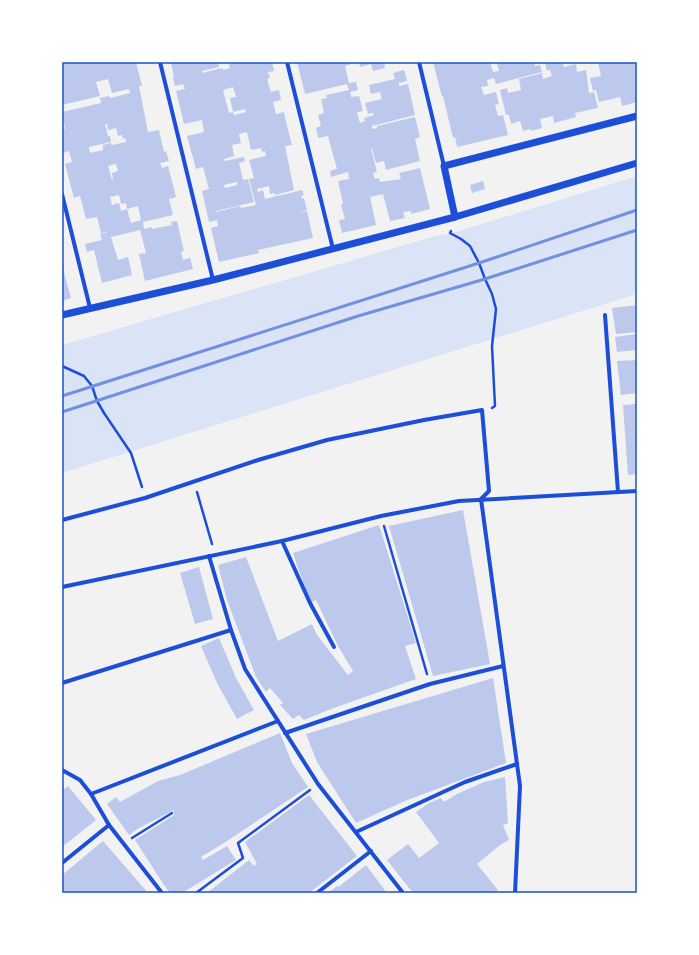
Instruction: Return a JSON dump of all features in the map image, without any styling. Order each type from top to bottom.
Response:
[{"type":"street","points":[[160,62],[213,280]]},
{"type":"street","points":[[287,62],[333,249]]},
{"type":"street","points":[[419,62],[455,218]]},
{"type":"street","points":[[444,166],[637,116]]},
{"type":"street","points":[[62,315],[213,280],[455,218],[637,162]]},
{"type":"street","points":[[62,194],[90,308]]},
{"type":"street","points":[[605,315],[618,492]]},
{"type":"street","points":[[62,520],[145,498],[258,460],[327,440],[424,420],[482,410],[489,491],[481,499]]},
{"type":"street","points":[[62,587],[282,541],[381,516],[459,501],[637,491]]},
{"type":"street","points":[[481,499],[520,786],[515,893]]},
{"type":"street","points":[[282,541],[310,603],[334,648]]},
{"type":"street","points":[[209,556],[231,630],[245,670],[318,784],[404,893]]},
{"type":"street","points":[[62,683],[231,630]]},
{"type":"street","points":[[285,733],[430,684],[503,666]]},
{"type":"street","points":[[91,794],[278,721]]},
{"type":"street","points":[[356,832],[466,782],[517,764]]},
{"type":"street","points":[[62,770],[80,780],[91,794],[109,825],[162,893]]},
{"type":"street","points":[[62,863],[109,825]]},
{"type":"street","points":[[316,893],[371,851]]},
{"type":"path","points":[[455,218],[450,233],[470,246],[492,294],[496,309],[492,346],[495,406],[490,409],[482,410]]},
{"type":"path","points":[[62,366],[84,376],[92,386],[97,401],[131,453],[145,498]]},
{"type":"path","points":[[194,481],[215,554]]},
{"type":"path","points":[[381,516],[430,684]]},
{"type":"path","points":[[196,893],[243,858],[238,843],[318,784]]},
{"type":"path","points":[[122,842],[172,813]]},
{"type":"shaded area","points":[[637,176],[637,294],[62,473],[62,345],[432,237],[456,232]]},
{"type":"building","points":[[68,62],[136,62],[142,86],[139,86],[148,132],[159,130],[164,152],[166,151],[169,161],[160,163],[162,168],[168,166],[176,197],[169,199],[173,215],[143,222],[144,229],[172,225],[171,222],[177,221],[184,251],[181,252],[183,260],[190,258],[193,269],[145,281],[139,254],[146,253],[140,230],[111,237],[118,260],[128,257],[132,275],[102,283],[94,250],[87,252],[85,244],[102,240],[100,234],[108,232],[101,233],[97,217],[86,219],[80,196],[74,198],[65,164],[72,162],[69,151],[63,153],[62,151],[62,129],[65,129],[62,112],[101,103],[100,98],[109,96],[110,98],[130,93],[129,89],[112,93],[108,79],[96,82],[100,96],[62,105],[62,64]],"holes":[[[105,124],[107,124],[108,130],[116,128],[118,136],[122,135],[123,139],[126,138],[126,142],[103,145],[103,150],[90,153],[89,147],[111,142],[110,136],[108,136]],[[116,164],[118,171],[112,173],[113,180],[108,166]],[[119,195],[121,204],[126,203],[127,209],[121,211],[119,203],[112,205],[110,197]],[[138,206],[141,220],[131,223],[127,209]]]},
{"type":"building","points":[[171,62],[218,62],[219,67],[202,71],[202,73],[222,68],[223,70],[230,68],[229,64],[237,62],[272,62],[274,71],[268,72],[270,78],[267,79],[271,92],[279,90],[281,100],[273,102],[276,114],[284,112],[292,145],[285,146],[294,190],[275,195],[275,193],[270,194],[269,186],[257,189],[258,192],[263,190],[265,199],[302,190],[304,195],[301,196],[302,199],[304,198],[307,210],[298,212],[307,211],[313,238],[258,250],[259,253],[219,262],[211,228],[218,226],[217,220],[209,222],[202,191],[209,189],[203,167],[196,169],[187,136],[204,132],[202,120],[184,124],[176,91],[185,89],[183,84],[175,86]],"holes":[[[233,87],[236,97],[230,98],[233,112],[229,113],[223,90]],[[245,109],[246,112],[234,115],[233,112]],[[247,132],[251,150],[261,148],[262,152],[265,151],[266,156],[249,160],[254,178],[249,179],[256,205],[241,208],[240,206],[216,212],[254,202],[248,179],[243,180],[239,163],[245,161],[244,157],[225,161],[224,159],[234,156],[232,145],[241,143],[239,134]],[[237,182],[237,185],[225,188],[224,185]]]},
{"type":"building","points":[[297,62],[351,62],[351,64],[345,66],[349,83],[356,82],[358,90],[350,92],[351,97],[359,96],[363,111],[357,112],[360,123],[365,121],[364,118],[374,115],[373,113],[368,114],[365,103],[382,99],[380,92],[371,94],[369,85],[395,79],[393,73],[404,70],[407,81],[399,83],[399,86],[408,84],[415,115],[372,126],[372,129],[377,128],[377,126],[415,117],[420,137],[415,139],[420,161],[386,170],[384,161],[376,163],[371,149],[377,172],[373,173],[375,179],[379,178],[380,182],[401,179],[399,173],[420,168],[430,209],[411,214],[411,211],[403,212],[405,218],[390,221],[383,194],[370,197],[376,225],[342,233],[339,220],[345,219],[341,205],[343,204],[338,181],[349,179],[348,172],[331,177],[330,171],[337,169],[328,136],[318,138],[316,128],[321,126],[318,115],[324,113],[321,99],[327,98],[326,95],[349,90],[347,84],[305,94]]},
{"type":"building","points":[[359,62],[384,62],[385,68],[373,71],[371,64],[360,67]]},
{"type":"building","points":[[433,62],[490,62],[493,72],[499,71],[497,64],[499,64],[498,62],[534,62],[535,66],[540,65],[542,72],[496,84],[494,78],[487,80],[488,86],[481,87],[484,95],[496,92],[499,104],[495,105],[498,116],[503,115],[508,135],[457,147],[455,137],[453,138]]},
{"type":"building","points":[[545,62],[562,62],[564,67],[576,64],[577,72],[586,70],[589,93],[594,92],[598,108],[575,113],[576,117],[554,123],[553,116],[540,119],[542,128],[531,131],[531,129],[523,131],[520,121],[511,124],[509,115],[506,115],[500,90],[507,88],[508,93],[521,90],[519,79],[542,73],[543,79],[552,76],[550,70],[547,71]]},
{"type":"building","points":[[598,62],[637,62],[637,102],[622,106],[620,97],[599,102],[596,90],[593,91],[590,78],[601,76]]},
{"type":"building","points":[[483,181],[485,189],[472,193],[470,185]]},
{"type":"building","points":[[62,265],[71,298],[62,301]]},
{"type":"building","points":[[637,305],[637,332],[616,334],[612,308]]},
{"type":"building","points":[[637,334],[637,350],[617,352],[615,337]]},
{"type":"building","points":[[637,360],[637,393],[621,395],[617,361]]},
{"type":"building","points":[[637,404],[637,474],[628,475],[623,405]]},
{"type":"building","points":[[463,510],[490,664],[433,676],[389,526]]},
{"type":"building","points":[[379,525],[416,643],[405,646],[416,679],[304,720],[299,715],[293,719],[280,705],[283,703],[270,688],[266,692],[256,677],[227,600],[218,565],[246,557],[278,641],[312,624],[317,635],[348,675],[353,671],[338,646],[316,600],[310,603],[293,553]]},
{"type":"building","points":[[199,567],[213,619],[195,624],[180,573]]},
{"type":"building","points":[[219,638],[236,678],[254,710],[237,719],[218,685],[201,646]]},
{"type":"building","points":[[493,678],[506,763],[405,801],[356,823],[317,762],[306,734]]},
{"type":"building","points":[[280,733],[292,763],[308,787],[201,857],[203,860],[227,846],[236,860],[182,893],[170,893],[135,840],[174,815],[174,810],[139,828],[129,835],[107,804],[116,797],[120,802],[158,781],[180,775]]},
{"type":"building","points":[[505,777],[508,823],[503,825],[509,840],[500,845],[477,864],[498,890],[494,893],[413,893],[387,860],[408,844],[419,858],[439,843],[416,812],[429,803],[441,798],[444,802],[457,794],[484,782]]},
{"type":"building","points":[[68,786],[96,820],[62,847],[62,791]]},
{"type":"building","points":[[309,795],[357,856],[309,893],[207,893],[249,860],[254,866],[257,864],[245,842]]},
{"type":"building","points":[[103,841],[148,893],[62,893],[62,875]]},
{"type":"building","points":[[366,865],[387,893],[328,893],[337,886],[338,887],[341,885]]},
{"type":"railway","points":[[62,396],[479,263],[637,210]]},
{"type":"railway","points":[[62,412],[358,316],[485,279],[637,230]]}]
